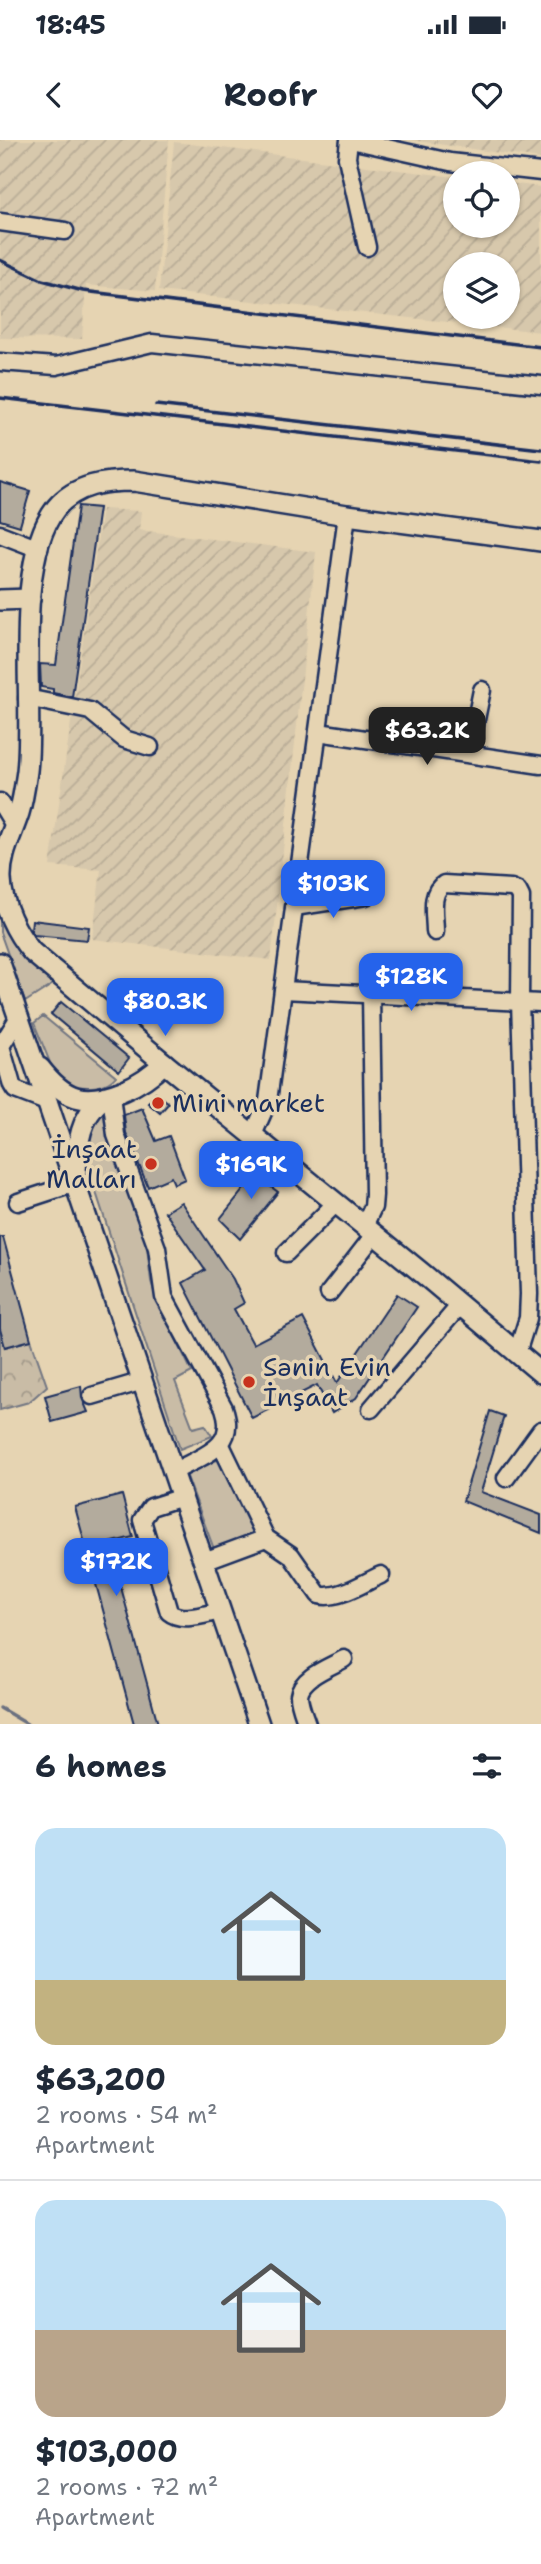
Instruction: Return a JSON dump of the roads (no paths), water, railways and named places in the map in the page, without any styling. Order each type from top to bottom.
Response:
[{"type":"main road","points":[[541,541],[347,515],[134,481],[107,481],[86,486],[67,498],[56,509],[39,549],[30,599],[27,768],[21,803],[3,857],[1,883],[15,927],[32,952],[541,1373]]},
{"type":"main road","points":[[0,600],[30,599]]},
{"type":"main road","points":[[0,963],[259,1724]]},
{"type":"main road","points":[[0,982],[19,1017]]},
{"type":"main road","points":[[34,1059],[63,1092],[86,1100],[107,1097]]},
{"type":"main road","points":[[76,1183],[78,1139],[92,1108],[107,1097],[150,1077],[164,1063]]},
{"type":"street","points":[[367,247],[347,158],[350,140],[450,162],[541,172]]},
{"type":"street","points":[[0,222],[65,232]]},
{"type":"street","points":[[0,362],[56,366],[138,345],[164,344],[541,385]]},
{"type":"street","points":[[253,1135],[268,1101],[347,515]]},
{"type":"street","points":[[0,534],[39,549]]},
{"type":"street","points":[[468,754],[482,690]]},
{"type":"street","points":[[27,698],[90,711],[124,739],[150,747]]},
{"type":"street","points":[[318,732],[541,765]]},
{"type":"street","points":[[0,802],[14,825]]},
{"type":"street","points":[[435,932],[434,895],[436,888],[444,884],[511,888],[518,891],[521,897],[520,1001],[528,1318],[517,1353]]},
{"type":"street","points":[[294,907],[366,897]]},
{"type":"street","points":[[283,990],[541,1003]]},
{"type":"street","points":[[329,1293],[369,1230],[373,1207],[371,993]]},
{"type":"street","points":[[19,1017],[1,1046],[12,1085],[15,1090],[49,1103]]},
{"type":"street","points":[[107,1097],[116,1135],[157,1248],[164,1297],[224,1408],[229,1423],[228,1434],[220,1445],[173,1472]]},
{"type":"street","points":[[18,1202],[76,1183]]},
{"type":"street","points":[[286,1253],[336,1203]]},
{"type":"street","points":[[371,1409],[460,1305]]},
{"type":"street","points":[[92,1396],[143,1381]]},
{"type":"street","points":[[506,1478],[541,1430]]},
{"type":"street","points":[[220,1445],[265,1538],[291,1555],[319,1595],[327,1597],[339,1594],[381,1575]]},
{"type":"street","points":[[182,1497],[150,1507],[142,1520],[169,1612],[176,1617],[186,1618],[221,1611]]},
{"type":"street","points":[[204,1562],[265,1538]]},
{"type":"street","points":[[307,1724],[299,1696],[302,1686],[312,1677],[344,1659]]},
{"type":"waterway","points":[[0,1708],[27,1724]]},
{"type":"railway","points":[[0,260],[42,280],[83,291],[541,347]]},
{"type":"railway","points":[[0,398],[541,461]]},
{"type":"railway","points":[[156,405],[541,449]]},
{"type":"place","name":"Mini market","points":[[158,1103]]},
{"type":"place","name":"İnşaat Malları","points":[[151,1164]]},
{"type":"place","name":"Sənin Evin İnşaat","points":[[249,1382]]}]
